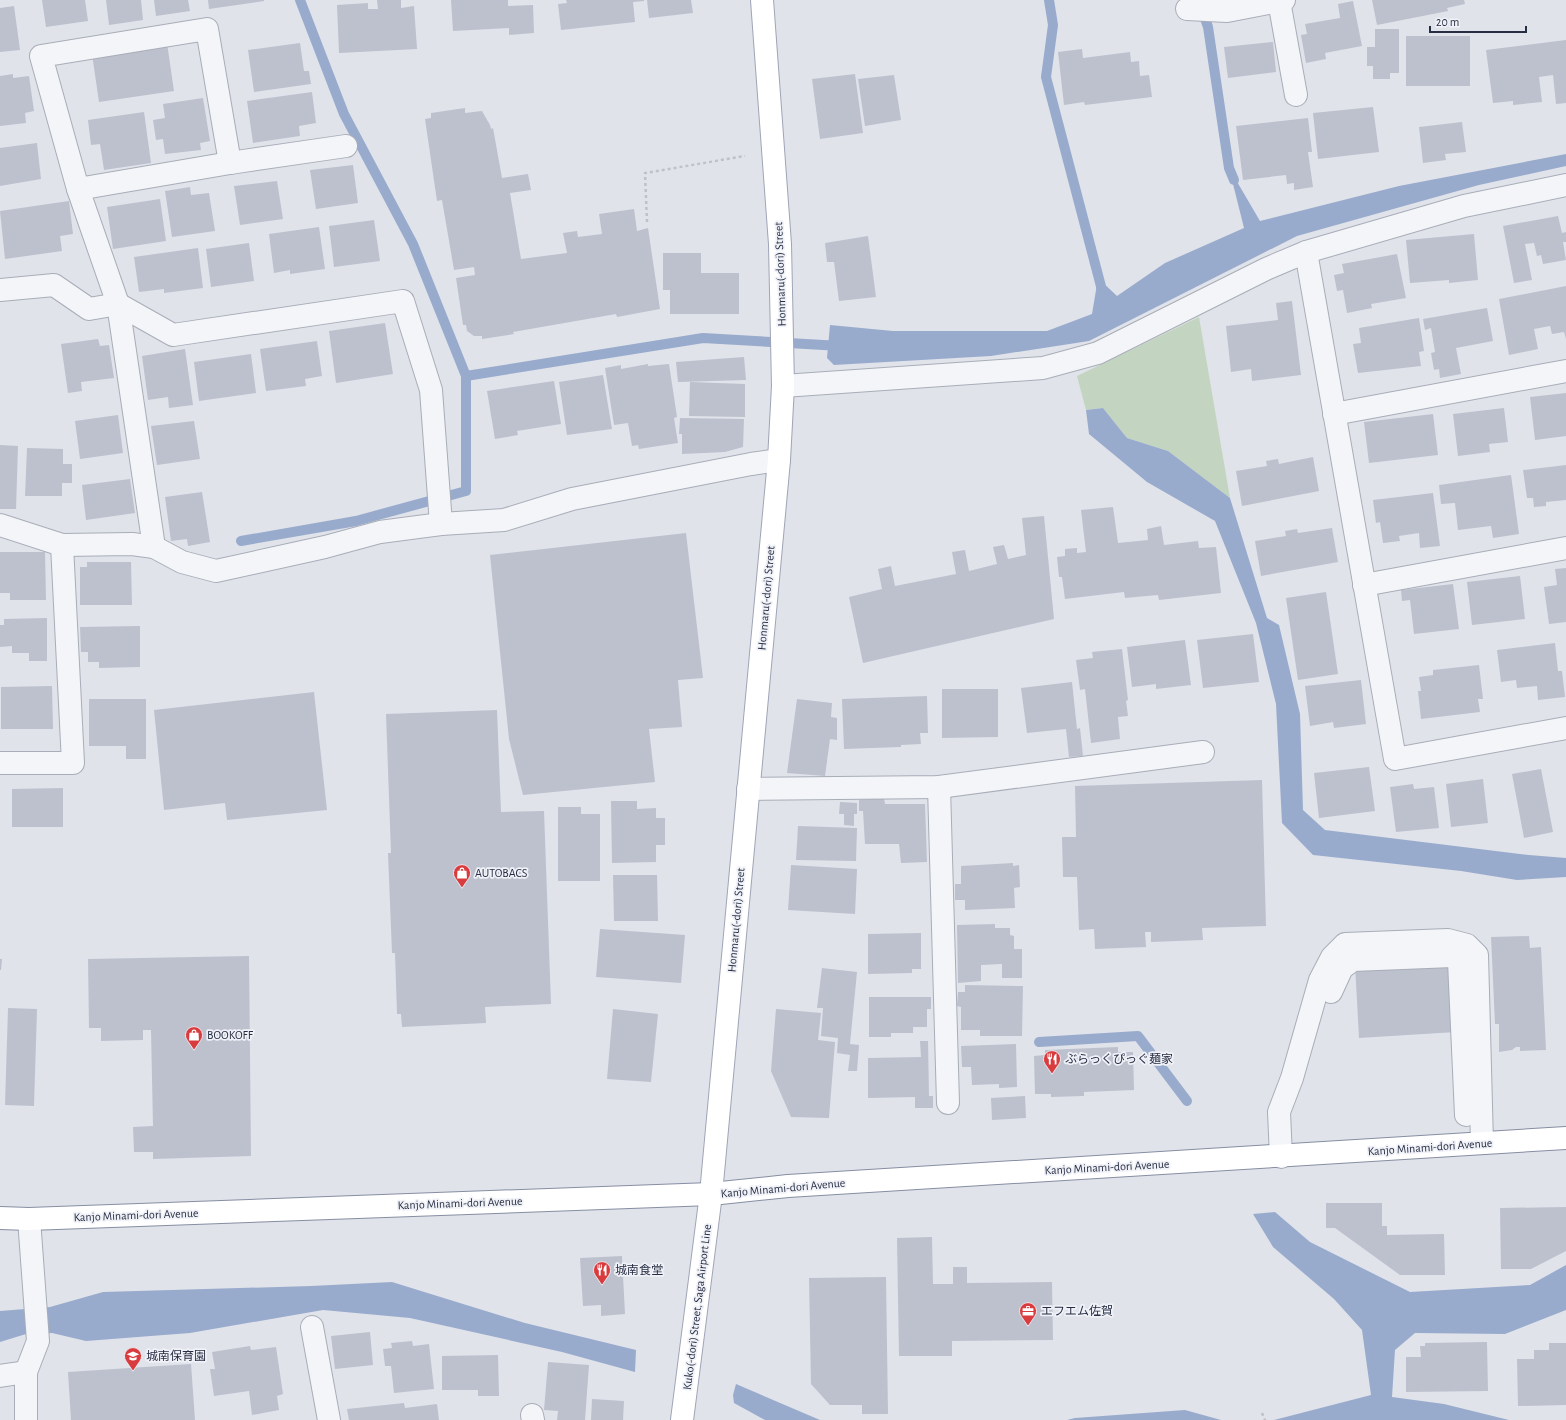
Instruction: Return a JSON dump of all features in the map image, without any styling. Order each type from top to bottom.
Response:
[{"type":"main road","name":"Honmaru(-dori) Street","points":[[711,1194],[779,460],[782,386],[780,244],[762,0]]},
{"type":"main road","name":"Kanjo Minami-dori Avenue","points":[[0,1218],[29,1219],[711,1194],[788,1186],[1281,1157],[1566,1138]]},
{"type":"main road","name":"Kuko(-dori) Street, Saga Airport Line","points":[[682,1420],[711,1194]]},
{"type":"street","points":[[1197,9],[1227,11],[1282,1],[1296,95]]},
{"type":"street","points":[[154,547],[118,304],[78,188],[41,56],[207,29],[230,163]]},
{"type":"street","points":[[78,188],[346,146]]},
{"type":"street","points":[[782,386],[1043,368],[1098,353],[1266,269],[1306,252],[1464,206],[1566,186]]},
{"type":"street","points":[[1306,252],[1395,758],[1566,728]]},
{"type":"street","points":[[0,290],[54,285],[89,309],[118,304],[172,335],[403,301],[432,390],[441,524]]},
{"type":"street","points":[[1334,414],[1566,371]]},
{"type":"street","points":[[0,525],[62,545],[132,544],[154,547],[182,562],[216,571],[325,547],[380,532],[441,524],[504,520],[572,499],[751,464],[779,460]]},
{"type":"street","points":[[0,763],[73,763],[62,545]]},
{"type":"street","points":[[1364,585],[1566,548]]},
{"type":"street","points":[[748,789],[939,787],[1203,752]]},
{"type":"street","points":[[939,787],[948,1103]]},
{"type":"street","points":[[1281,1157],[1279,1112],[1292,1078],[1320,980],[1332,957],[1345,944],[1448,940],[1467,945],[1477,955],[1474,1144]]},
{"type":"street","points":[[26,1420],[26,1372],[38,1341],[29,1219]]},
{"type":"street","points":[[312,1327],[329,1420]]},
{"type":"street","points":[[0,1376],[26,1372]]},
{"type":"path","points":[[648,222],[645,172],[748,156]]},
{"type":"path","points":[[1262,1413],[1265,1420]]},
{"type":"green space","points":[[1199,317],[1230,498],[1168,451],[1127,438],[1103,408],[1086,410],[1077,376]]},
{"type":"water","points":[[1566,154],[1566,166],[1479,185],[1297,236],[1089,341],[991,356],[834,365],[827,358],[830,325],[893,331],[1047,331],[1092,314],[1098,278],[1117,296],[1165,263],[1244,228],[1229,168],[1260,221],[1399,186]]},
{"type":"water","points":[[1103,408],[1127,438],[1168,451],[1230,498],[1267,618],[1279,625],[1300,714],[1303,810],[1325,830],[1529,855],[1566,858],[1566,877],[1517,880],[1461,871],[1313,855],[1282,823],[1276,704],[1256,623],[1215,521],[1147,482],[1089,434],[1086,410]]},
{"type":"water","points":[[1275,1212],[1310,1242],[1410,1292],[1530,1285],[1566,1265],[1566,1310],[1505,1334],[1415,1333],[1395,1350],[1392,1397],[1444,1404],[1509,1420],[1274,1420],[1371,1395],[1362,1330],[1334,1299],[1273,1247],[1253,1214]]},
{"type":"water","points":[[392,1282],[525,1323],[636,1350],[635,1372],[562,1352],[410,1318],[323,1310],[190,1333],[86,1341],[52,1333],[26,1334],[0,1342],[0,1311],[50,1307],[103,1292]]},
{"type":"water","points":[[736,1384],[820,1420],[765,1420],[734,1403],[733,1395]]},
{"type":"water","points":[[1185,1410],[1221,1420],[1067,1420],[1075,1418]]},
{"type":"building","points":[[42,0],[85,0],[88,21],[46,27]]},
{"type":"building","points":[[106,0],[141,0],[143,20],[109,25]]},
{"type":"building","points":[[154,0],[188,0],[190,11],[156,16]]},
{"type":"building","points":[[208,0],[264,0],[264,1],[209,9]]},
{"type":"building","points":[[377,0],[401,0],[401,8],[414,6],[417,49],[339,53],[337,5],[368,3],[368,9],[378,9]]},
{"type":"building","points":[[451,0],[508,0],[508,6],[533,5],[534,33],[509,35],[509,28],[453,31]]},
{"type":"building","points":[[566,0],[644,1],[633,2],[635,22],[561,30],[558,4],[567,3]]},
{"type":"building","points":[[647,0],[691,0],[693,13],[649,18]]},
{"type":"building","points":[[1372,0],[1464,0],[1465,4],[1447,8],[1448,11],[1377,25]]},
{"type":"building","points":[[1353,1],[1362,46],[1325,53],[1326,59],[1306,63],[1301,35],[1307,34],[1305,24],[1340,18],[1338,4]]},
{"type":"building","points":[[14,6],[20,50],[0,52],[0,8]]},
{"type":"building","points":[[1375,29],[1399,29],[1399,73],[1390,73],[1390,79],[1373,79],[1373,66],[1367,66],[1367,47],[1375,47]]},
{"type":"building","points":[[1406,36],[1470,36],[1470,86],[1406,86]]},
{"type":"building","points":[[1566,40],[1566,103],[1556,104],[1553,75],[1539,77],[1542,102],[1513,105],[1513,101],[1493,103],[1486,50]]},
{"type":"building","points":[[1273,42],[1276,72],[1228,78],[1224,47]]},
{"type":"building","points":[[167,43],[174,91],[99,102],[92,54]]},
{"type":"building","points":[[300,43],[304,71],[309,71],[311,84],[254,92],[248,50]]},
{"type":"building","points":[[1082,49],[1083,58],[1130,52],[1131,62],[1139,61],[1140,76],[1149,75],[1152,97],[1085,105],[1084,102],[1064,105],[1058,52]]},
{"type":"building","points":[[13,74],[13,78],[29,76],[34,111],[25,113],[26,123],[0,126],[0,76]]},
{"type":"building","points":[[855,74],[863,133],[820,139],[812,79]]},
{"type":"building","points":[[894,75],[901,120],[865,126],[858,79]]},
{"type":"building","points":[[312,92],[316,123],[299,126],[300,136],[253,143],[247,101]]},
{"type":"building","points":[[203,98],[210,141],[200,143],[201,150],[165,154],[163,139],[156,140],[153,120],[165,118],[163,104]]},
{"type":"building","points":[[1373,107],[1379,152],[1318,159],[1313,113]]},
{"type":"building","points":[[465,108],[465,113],[482,111],[491,129],[493,128],[502,178],[528,174],[531,190],[510,193],[521,259],[567,253],[563,233],[577,231],[578,237],[602,234],[599,214],[634,209],[637,231],[648,228],[660,309],[617,317],[616,314],[482,339],[482,336],[474,336],[467,331],[466,325],[463,325],[456,278],[475,275],[474,267],[454,270],[442,200],[437,201],[425,119],[431,118],[431,113]]},
{"type":"building","points":[[144,112],[151,163],[104,170],[100,144],[91,145],[88,120]]},
{"type":"building","points":[[1308,118],[1312,152],[1308,152],[1313,187],[1294,190],[1294,183],[1287,184],[1286,175],[1243,180],[1236,126]]},
{"type":"building","points":[[1462,122],[1466,152],[1445,154],[1446,160],[1423,163],[1419,127]]},
{"type":"building","points":[[37,143],[41,179],[0,186],[0,148]]},
{"type":"building","points":[[353,165],[358,203],[316,209],[310,170]]},
{"type":"building","points":[[277,181],[283,219],[240,225],[234,186]]},
{"type":"building","points":[[190,187],[191,195],[209,193],[215,231],[172,237],[165,191]]},
{"type":"building","points":[[160,199],[166,241],[113,249],[107,207]]},
{"type":"building","points":[[69,201],[73,234],[60,236],[62,251],[5,259],[0,211]]},
{"type":"building","points":[[1558,216],[1562,233],[1566,232],[1566,242],[1563,242],[1566,260],[1543,264],[1541,255],[1537,256],[1534,243],[1525,244],[1532,280],[1514,283],[1503,226]]},
{"type":"building","points":[[374,220],[380,261],[334,267],[329,226]]},
{"type":"building","points":[[319,227],[325,269],[290,274],[290,270],[274,273],[269,234]]},
{"type":"building","points":[[1474,234],[1478,280],[1449,283],[1449,280],[1410,283],[1406,240]]},
{"type":"building","points":[[868,236],[876,297],[839,301],[834,262],[827,262],[825,243]]},
{"type":"building","points":[[249,243],[254,281],[211,287],[206,249]]},
{"type":"building","points":[[198,248],[203,288],[164,293],[164,289],[139,292],[134,257]]},
{"type":"building","points":[[663,253],[701,253],[701,273],[739,273],[739,314],[670,314],[670,290],[663,290]]},
{"type":"building","points":[[1397,254],[1406,298],[1371,304],[1372,308],[1347,313],[1343,290],[1337,291],[1334,275],[1344,273],[1342,264]]},
{"type":"building","points":[[1566,286],[1566,339],[1564,332],[1552,334],[1550,326],[1534,329],[1538,349],[1509,355],[1499,299]]},
{"type":"building","points":[[1292,301],[1301,375],[1252,381],[1251,369],[1231,372],[1226,326],[1278,320],[1276,303]]},
{"type":"building","points":[[1487,308],[1493,341],[1456,348],[1461,374],[1440,378],[1439,369],[1434,370],[1431,353],[1435,352],[1431,328],[1425,330],[1423,319]]},
{"type":"building","points":[[1419,318],[1424,351],[1419,352],[1421,366],[1358,373],[1353,344],[1361,343],[1359,328]]},
{"type":"building","points":[[385,323],[393,374],[336,383],[329,331]]},
{"type":"building","points":[[98,339],[100,346],[109,345],[114,378],[81,382],[82,391],[68,393],[61,344]]},
{"type":"building","points":[[317,341],[322,376],[305,379],[306,386],[266,391],[260,349]]},
{"type":"building","points":[[185,349],[193,405],[169,408],[168,397],[148,400],[142,356]]},
{"type":"building","points":[[251,354],[256,393],[199,401],[194,362]]},
{"type":"building","points":[[744,357],[746,380],[678,382],[676,362]]},
{"type":"building","points":[[648,364],[648,366],[669,364],[677,417],[674,418],[678,443],[639,449],[638,445],[632,446],[628,423],[614,425],[605,368],[621,365],[621,369]]},
{"type":"building","points":[[603,375],[612,429],[567,435],[559,382]]},
{"type":"building","points":[[554,381],[561,424],[517,431],[518,435],[495,439],[487,391]]},
{"type":"building","points":[[690,382],[745,384],[745,417],[689,416]]},
{"type":"building","points":[[1566,393],[1566,436],[1535,440],[1530,397]]},
{"type":"building","points":[[1504,408],[1508,442],[1489,444],[1490,452],[1458,456],[1453,414]]},
{"type":"building","points":[[1433,414],[1438,455],[1369,463],[1364,422]]},
{"type":"building","points":[[118,415],[123,453],[80,459],[75,421]]},
{"type":"building","points":[[680,418],[744,419],[743,447],[725,452],[682,454],[682,434],[679,434]]},
{"type":"building","points":[[194,421],[200,459],[157,465],[151,426]]},
{"type":"building","points":[[0,445],[18,446],[16,509],[0,509]]},
{"type":"building","points":[[27,448],[63,449],[63,464],[72,464],[72,483],[62,483],[62,496],[25,496]]},
{"type":"building","points":[[1313,457],[1319,491],[1242,506],[1236,471],[1267,466],[1266,461],[1278,459],[1279,464]]},
{"type":"building","points":[[1566,465],[1566,500],[1546,502],[1546,506],[1534,507],[1533,498],[1527,498],[1523,470]]},
{"type":"building","points":[[1511,475],[1519,534],[1493,538],[1491,526],[1458,530],[1455,503],[1441,504],[1439,485]]},
{"type":"building","points":[[130,479],[135,513],[86,520],[82,485]]},
{"type":"building","points":[[202,492],[210,542],[188,546],[187,539],[171,541],[165,497]]},
{"type":"building","points":[[1433,493],[1440,546],[1420,548],[1419,533],[1399,536],[1400,541],[1383,543],[1380,522],[1376,523],[1373,500]]},
{"type":"building","points":[[1113,507],[1118,543],[1148,540],[1147,529],[1161,526],[1164,545],[1198,541],[1199,548],[1216,547],[1221,593],[1159,600],[1158,595],[1125,598],[1124,592],[1065,599],[1062,577],[1059,577],[1057,557],[1065,556],[1065,549],[1077,548],[1077,553],[1086,552],[1081,510]]},
{"type":"building","points":[[1044,516],[1054,619],[863,663],[849,597],[882,589],[878,569],[891,566],[895,586],[956,574],[952,552],[965,550],[969,571],[997,564],[993,547],[1004,545],[1008,559],[1026,555],[1022,518]]},
{"type":"building","points":[[1332,528],[1338,562],[1261,576],[1255,541],[1286,536],[1285,531],[1297,529],[1298,533]]},
{"type":"building","points":[[686,533],[703,678],[678,680],[682,727],[649,729],[655,782],[523,795],[509,739],[490,555]]},
{"type":"building","points":[[0,552],[45,552],[46,600],[10,600],[10,593],[0,593]]},
{"type":"building","points":[[87,562],[131,562],[132,605],[80,605],[80,567],[87,567]]},
{"type":"building","points":[[1566,568],[1566,622],[1549,624],[1544,587],[1557,585],[1555,569]]},
{"type":"building","points":[[1520,576],[1525,619],[1472,625],[1467,582]]},
{"type":"building","points":[[1453,584],[1459,629],[1414,634],[1410,600],[1402,601],[1401,590]]},
{"type":"building","points":[[1326,592],[1338,674],[1298,680],[1286,598]]},
{"type":"building","points":[[47,618],[47,661],[29,661],[29,653],[12,653],[12,646],[0,647],[0,625],[4,625],[4,619]]},
{"type":"building","points":[[140,626],[140,667],[99,668],[99,662],[88,662],[88,652],[81,652],[80,627]]},
{"type":"building","points":[[1253,634],[1259,682],[1203,688],[1197,640]]},
{"type":"building","points":[[1185,640],[1191,685],[1156,689],[1156,684],[1132,687],[1127,647]]},
{"type":"building","points":[[1555,643],[1558,671],[1562,671],[1565,697],[1538,700],[1537,686],[1517,688],[1516,680],[1501,682],[1497,650]]},
{"type":"building","points":[[1122,649],[1128,700],[1126,701],[1128,716],[1118,717],[1120,739],[1091,743],[1085,689],[1080,690],[1076,660],[1093,658],[1092,652]]},
{"type":"building","points":[[1479,665],[1483,699],[1478,699],[1480,712],[1421,719],[1418,691],[1421,691],[1419,677],[1433,675],[1433,670]]},
{"type":"building","points":[[1361,680],[1366,724],[1334,728],[1333,722],[1310,726],[1305,686]]},
{"type":"building","points":[[1072,682],[1077,729],[1080,728],[1083,756],[1069,757],[1066,729],[1027,733],[1021,688]]},
{"type":"building","points":[[52,686],[53,729],[1,729],[1,687]]},
{"type":"building","points":[[942,689],[998,689],[998,737],[942,738]]},
{"type":"building","points":[[314,692],[327,810],[227,820],[225,803],[164,810],[154,710]]},
{"type":"building","points":[[927,696],[928,733],[920,733],[921,744],[901,745],[901,747],[844,749],[842,699]]},
{"type":"building","points":[[89,699],[146,699],[146,759],[126,759],[126,746],[89,746]]},
{"type":"building","points":[[797,699],[832,703],[831,717],[837,718],[837,740],[830,739],[825,776],[787,773]]},
{"type":"building","points":[[497,710],[501,812],[544,811],[551,1004],[485,1007],[486,1023],[402,1027],[401,1014],[397,1014],[395,953],[392,953],[388,853],[391,853],[386,714]]},
{"type":"building","points":[[1369,767],[1375,811],[1319,818],[1314,773]]},
{"type":"building","points":[[1541,769],[1553,832],[1524,838],[1512,774]]},
{"type":"building","points":[[1483,779],[1488,823],[1451,827],[1446,784]]},
{"type":"building","points":[[1262,780],[1266,926],[1202,928],[1203,940],[1151,942],[1151,932],[1145,932],[1146,947],[1095,949],[1094,929],[1079,930],[1077,877],[1063,877],[1062,837],[1076,837],[1075,786]]},
{"type":"building","points":[[1413,784],[1414,789],[1434,787],[1439,828],[1396,832],[1390,787]]},
{"type":"building","points":[[63,788],[63,827],[12,827],[12,789]]},
{"type":"building","points":[[884,798],[885,804],[925,804],[927,862],[901,863],[899,844],[865,844],[863,811],[859,811],[859,800]]},
{"type":"building","points":[[611,801],[637,801],[637,809],[656,808],[656,818],[665,818],[665,845],[656,845],[656,862],[612,863]]},
{"type":"building","points":[[840,802],[857,803],[857,814],[854,814],[854,826],[844,825],[844,814],[839,814]]},
{"type":"building","points":[[558,807],[581,807],[581,814],[600,814],[600,881],[558,881]]},
{"type":"building","points":[[798,826],[857,828],[856,861],[796,860]]},
{"type":"building","points":[[1013,863],[1013,866],[1019,865],[1020,887],[1014,888],[1015,908],[965,910],[965,900],[955,900],[955,884],[961,884],[961,866]]},
{"type":"building","points":[[791,865],[857,869],[855,914],[788,910]]},
{"type":"building","points":[[613,875],[657,875],[658,921],[614,921]]},
{"type":"building","points":[[995,924],[995,928],[1010,928],[1010,935],[1014,936],[1014,949],[1022,949],[1022,978],[1002,978],[1002,964],[981,965],[981,981],[958,983],[957,925]]},
{"type":"building","points":[[600,929],[685,935],[681,983],[596,977]]},
{"type":"building","points":[[921,933],[921,969],[912,969],[912,973],[868,974],[868,934]]},
{"type":"building","points":[[1529,936],[1530,948],[1541,947],[1546,1050],[1520,1051],[1520,1047],[1516,1047],[1512,1050],[1499,1052],[1499,1024],[1495,1024],[1491,937]]},
{"type":"building","points":[[249,956],[251,1156],[153,1159],[153,1152],[134,1152],[133,1127],[153,1126],[151,1030],[143,1030],[143,1040],[101,1041],[101,1028],[89,1028],[88,959]]},
{"type":"building","points":[[1452,958],[1456,1032],[1359,1038],[1355,964]]},
{"type":"building","points":[[0,959],[2,959],[1,970],[0,970]]},
{"type":"building","points":[[822,968],[857,972],[850,1044],[859,1045],[857,1071],[848,1071],[850,1055],[837,1053],[838,1038],[821,1036],[823,1008],[817,1008]]},
{"type":"building","points":[[965,985],[1023,986],[1022,1036],[980,1036],[980,1030],[961,1030],[961,1007],[957,1006],[958,992],[965,992]]},
{"type":"building","points":[[869,997],[931,997],[931,1009],[927,1009],[927,1027],[913,1027],[913,1033],[891,1033],[891,1037],[869,1037]]},
{"type":"building","points":[[8,1008],[37,1009],[34,1106],[5,1105]]},
{"type":"building","points":[[613,1009],[658,1014],[651,1082],[607,1079]]},
{"type":"building","points":[[776,1009],[821,1013],[818,1040],[835,1042],[829,1118],[791,1117],[771,1071]]},
{"type":"building","points":[[920,1041],[928,1041],[929,1096],[933,1096],[933,1108],[915,1108],[915,1097],[868,1098],[868,1058],[921,1057]]},
{"type":"building","points":[[1016,1044],[1017,1087],[999,1088],[999,1084],[972,1085],[971,1067],[962,1067],[961,1046]]},
{"type":"building","points":[[1118,1047],[1118,1052],[1133,1052],[1134,1090],[1084,1092],[1084,1096],[1051,1097],[1051,1094],[1035,1094],[1034,1056],[1045,1055],[1045,1050]]},
{"type":"building","points":[[1025,1096],[1026,1118],[992,1120],[991,1098]]},
{"type":"building","points":[[1326,1203],[1382,1203],[1382,1226],[1387,1226],[1387,1235],[1444,1234],[1445,1275],[1400,1275],[1335,1228],[1326,1228]]},
{"type":"building","points":[[1566,1207],[1566,1251],[1531,1269],[1501,1269],[1500,1208]]},
{"type":"building","points":[[932,1237],[933,1284],[953,1284],[953,1267],[967,1267],[967,1283],[1052,1282],[1053,1340],[952,1341],[952,1356],[899,1356],[897,1238]]},
{"type":"building","points":[[622,1256],[625,1314],[601,1316],[601,1305],[583,1306],[580,1258]]},
{"type":"building","points":[[886,1277],[888,1414],[862,1414],[862,1405],[830,1405],[811,1384],[809,1278]]},
{"type":"building","points":[[370,1332],[373,1365],[335,1369],[331,1336]]},
{"type":"building","points":[[412,1341],[413,1346],[429,1344],[434,1389],[394,1393],[391,1366],[385,1366],[383,1349],[392,1348],[391,1343]]},
{"type":"building","points":[[1487,1342],[1488,1391],[1406,1392],[1406,1357],[1421,1357],[1420,1346],[1425,1346],[1425,1343]]},
{"type":"building","points":[[1549,1343],[1566,1343],[1566,1405],[1518,1406],[1517,1359],[1534,1359],[1534,1350],[1549,1350]]},
{"type":"building","points":[[250,1346],[251,1350],[276,1347],[283,1394],[277,1396],[279,1410],[252,1415],[249,1391],[214,1396],[210,1369],[215,1369],[212,1352]]},
{"type":"building","points":[[498,1355],[499,1396],[478,1396],[478,1390],[442,1390],[442,1356]]},
{"type":"building","points":[[548,1362],[589,1365],[585,1420],[557,1420],[558,1411],[544,1410]]},
{"type":"building","points":[[191,1364],[195,1420],[71,1420],[68,1372]]},
{"type":"building","points":[[592,1399],[624,1401],[623,1420],[591,1420]]},
{"type":"building","points":[[404,1403],[405,1408],[437,1404],[439,1420],[349,1420],[347,1409]]},
{"type":"waterway","points":[[241,541],[356,521],[466,491],[466,376],[413,244],[344,114],[300,0]]},
{"type":"waterway","points":[[1049,0],[1053,25],[1046,77],[1103,294]]},
{"type":"waterway","points":[[1202,10],[1208,27],[1229,168],[1234,180]]},
{"type":"waterway","points":[[466,376],[703,338],[841,346]]},
{"type":"waterway","points":[[1039,1042],[1138,1036],[1187,1101]]},
{"type":"place","name":"AUTOBACS","points":[[462,888]]},
{"type":"place","name":"BOOKOFF","points":[[194,1050]]},
{"type":"place","name":"ぶらっくぴっぐ麺家","points":[[1052,1074]]},
{"type":"place","name":"城南食堂","points":[[602,1285]]},
{"type":"place","name":"エフエム佐賀","points":[[1028,1326]]},
{"type":"place","name":"城南保育園","points":[[133,1371]]}]
